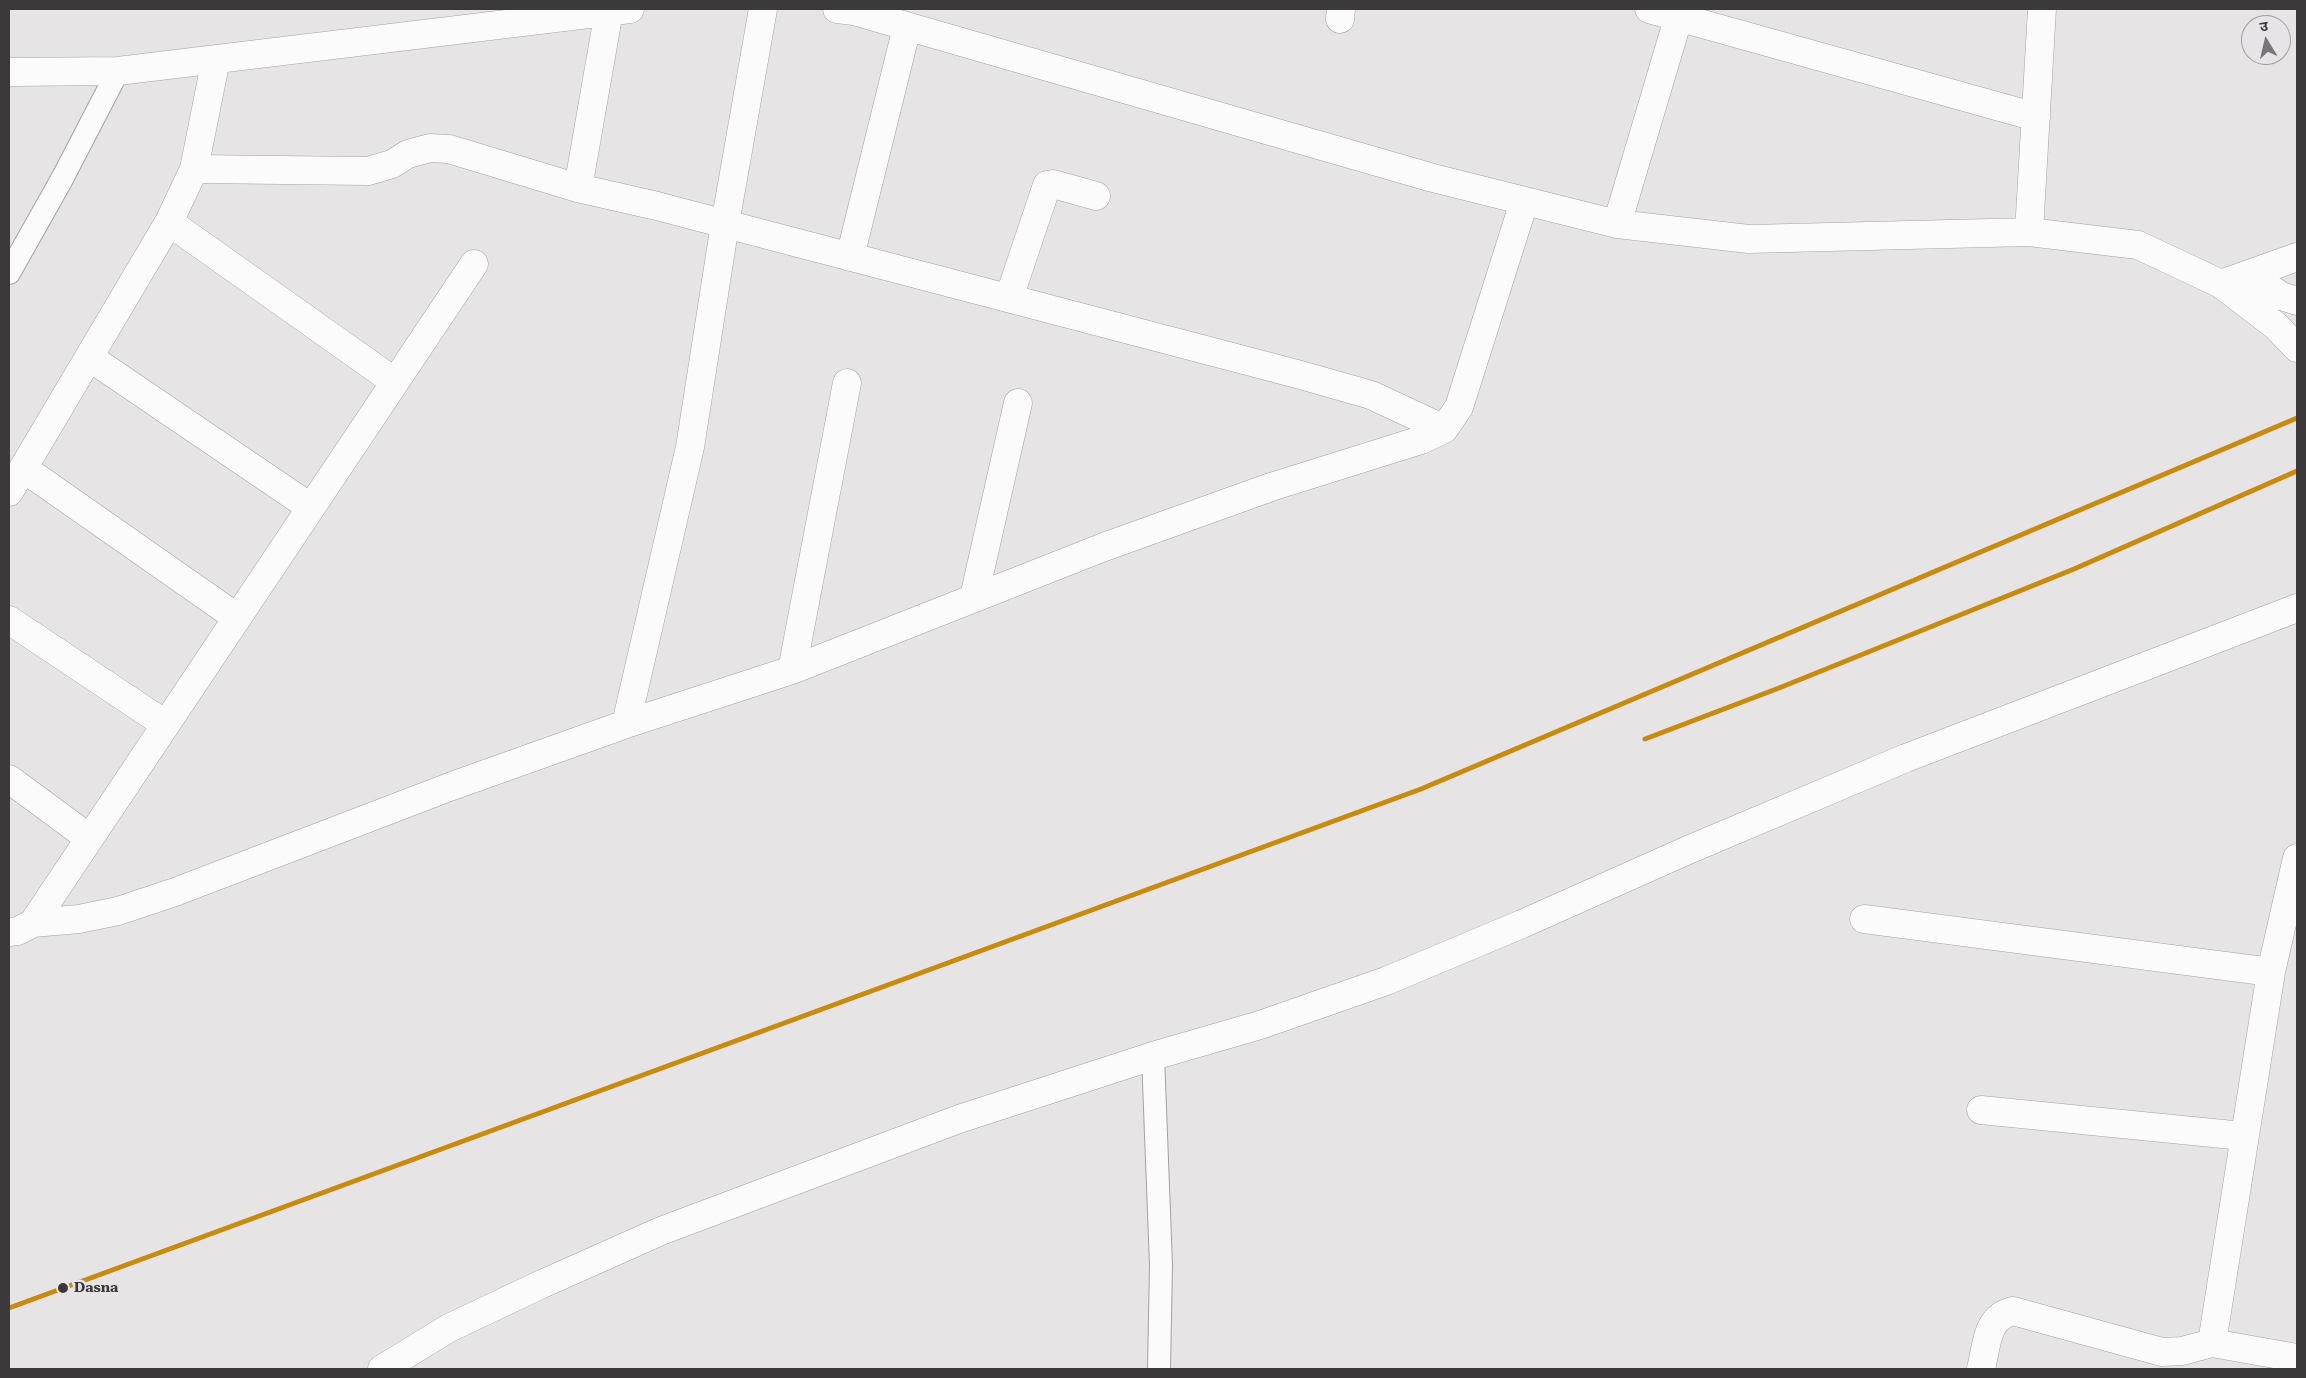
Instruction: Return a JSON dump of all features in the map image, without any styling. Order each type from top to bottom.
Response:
[{"type":"street","points":[[626,724],[690,448],[725,224],[763,9]]},
{"type":"street","points":[[837,9],[854,11],[1433,178],[1617,224],[1748,239],[2029,232],[2138,245],[2221,284],[2276,326],[2297,348]]},
{"type":"street","points":[[1650,9],[1680,14],[2036,117]]},
{"type":"street","points":[[2029,232],[2042,9]]},
{"type":"street","points":[[9,72],[118,71],[620,10],[578,188]]},
{"type":"street","points":[[1617,224],[1680,14]]},
{"type":"street","points":[[850,257],[907,27]]},
{"type":"street","points":[[9,492],[169,222],[194,168],[216,59]]},
{"type":"street","points":[[194,168],[368,171],[392,164],[408,154],[430,148],[450,149],[578,188],[1009,298],[1371,395],[1444,429]]},
{"type":"street","points":[[1009,298],[1047,185],[1053,184],[1096,196]]},
{"type":"street","points":[[21,927],[79,919],[118,911],[175,892],[452,786],[626,724],[792,670],[974,597],[1271,487],[1421,440],[1444,429],[1459,407],[1524,202]]},
{"type":"street","points":[[169,222],[395,382]]},
{"type":"street","points":[[2221,284],[2297,257]]},
{"type":"street","points":[[21,927],[89,838],[474,264]]},
{"type":"street","points":[[2249,274],[2281,296],[2297,301]]},
{"type":"street","points":[[89,357],[310,507]]},
{"type":"street","points":[[792,670],[847,384]]},
{"type":"street","points":[[974,597],[1018,403]]},
{"type":"street","points":[[23,468],[236,618]]},
{"type":"street","points":[[382,1369],[449,1328],[661,1231],[959,1119],[1153,1056],[1260,1025],[1386,981],[1906,758],[2297,608]]},
{"type":"street","points":[[9,620],[165,724]]},
{"type":"street","points":[[9,780],[89,838]]},
{"type":"street","points":[[2212,1342],[2243,1136],[2271,972],[2297,858]]},
{"type":"street","points":[[1864,918],[2271,972]]},
{"type":"street","points":[[1981,1110],[2243,1136]]},
{"type":"street","points":[[1981,1369],[1993,1322],[2002,1314],[2013,1311],[2162,1352],[2182,1351],[2212,1342],[2267,1362],[2297,1358]]},
{"type":"lane","points":[[9,273],[62,179],[118,71]]},
{"type":"lane","points":[[1153,1056],[1161,1265],[1159,1369]]},
{"type":"transit line","points":[[9,1308],[1421,789],[2297,418]]},
{"type":"transit line","points":[[1645,739],[1779,688],[2074,569],[2297,471]]},
{"type":"place","name":"Dasna","points":[[63,1288]]}]
